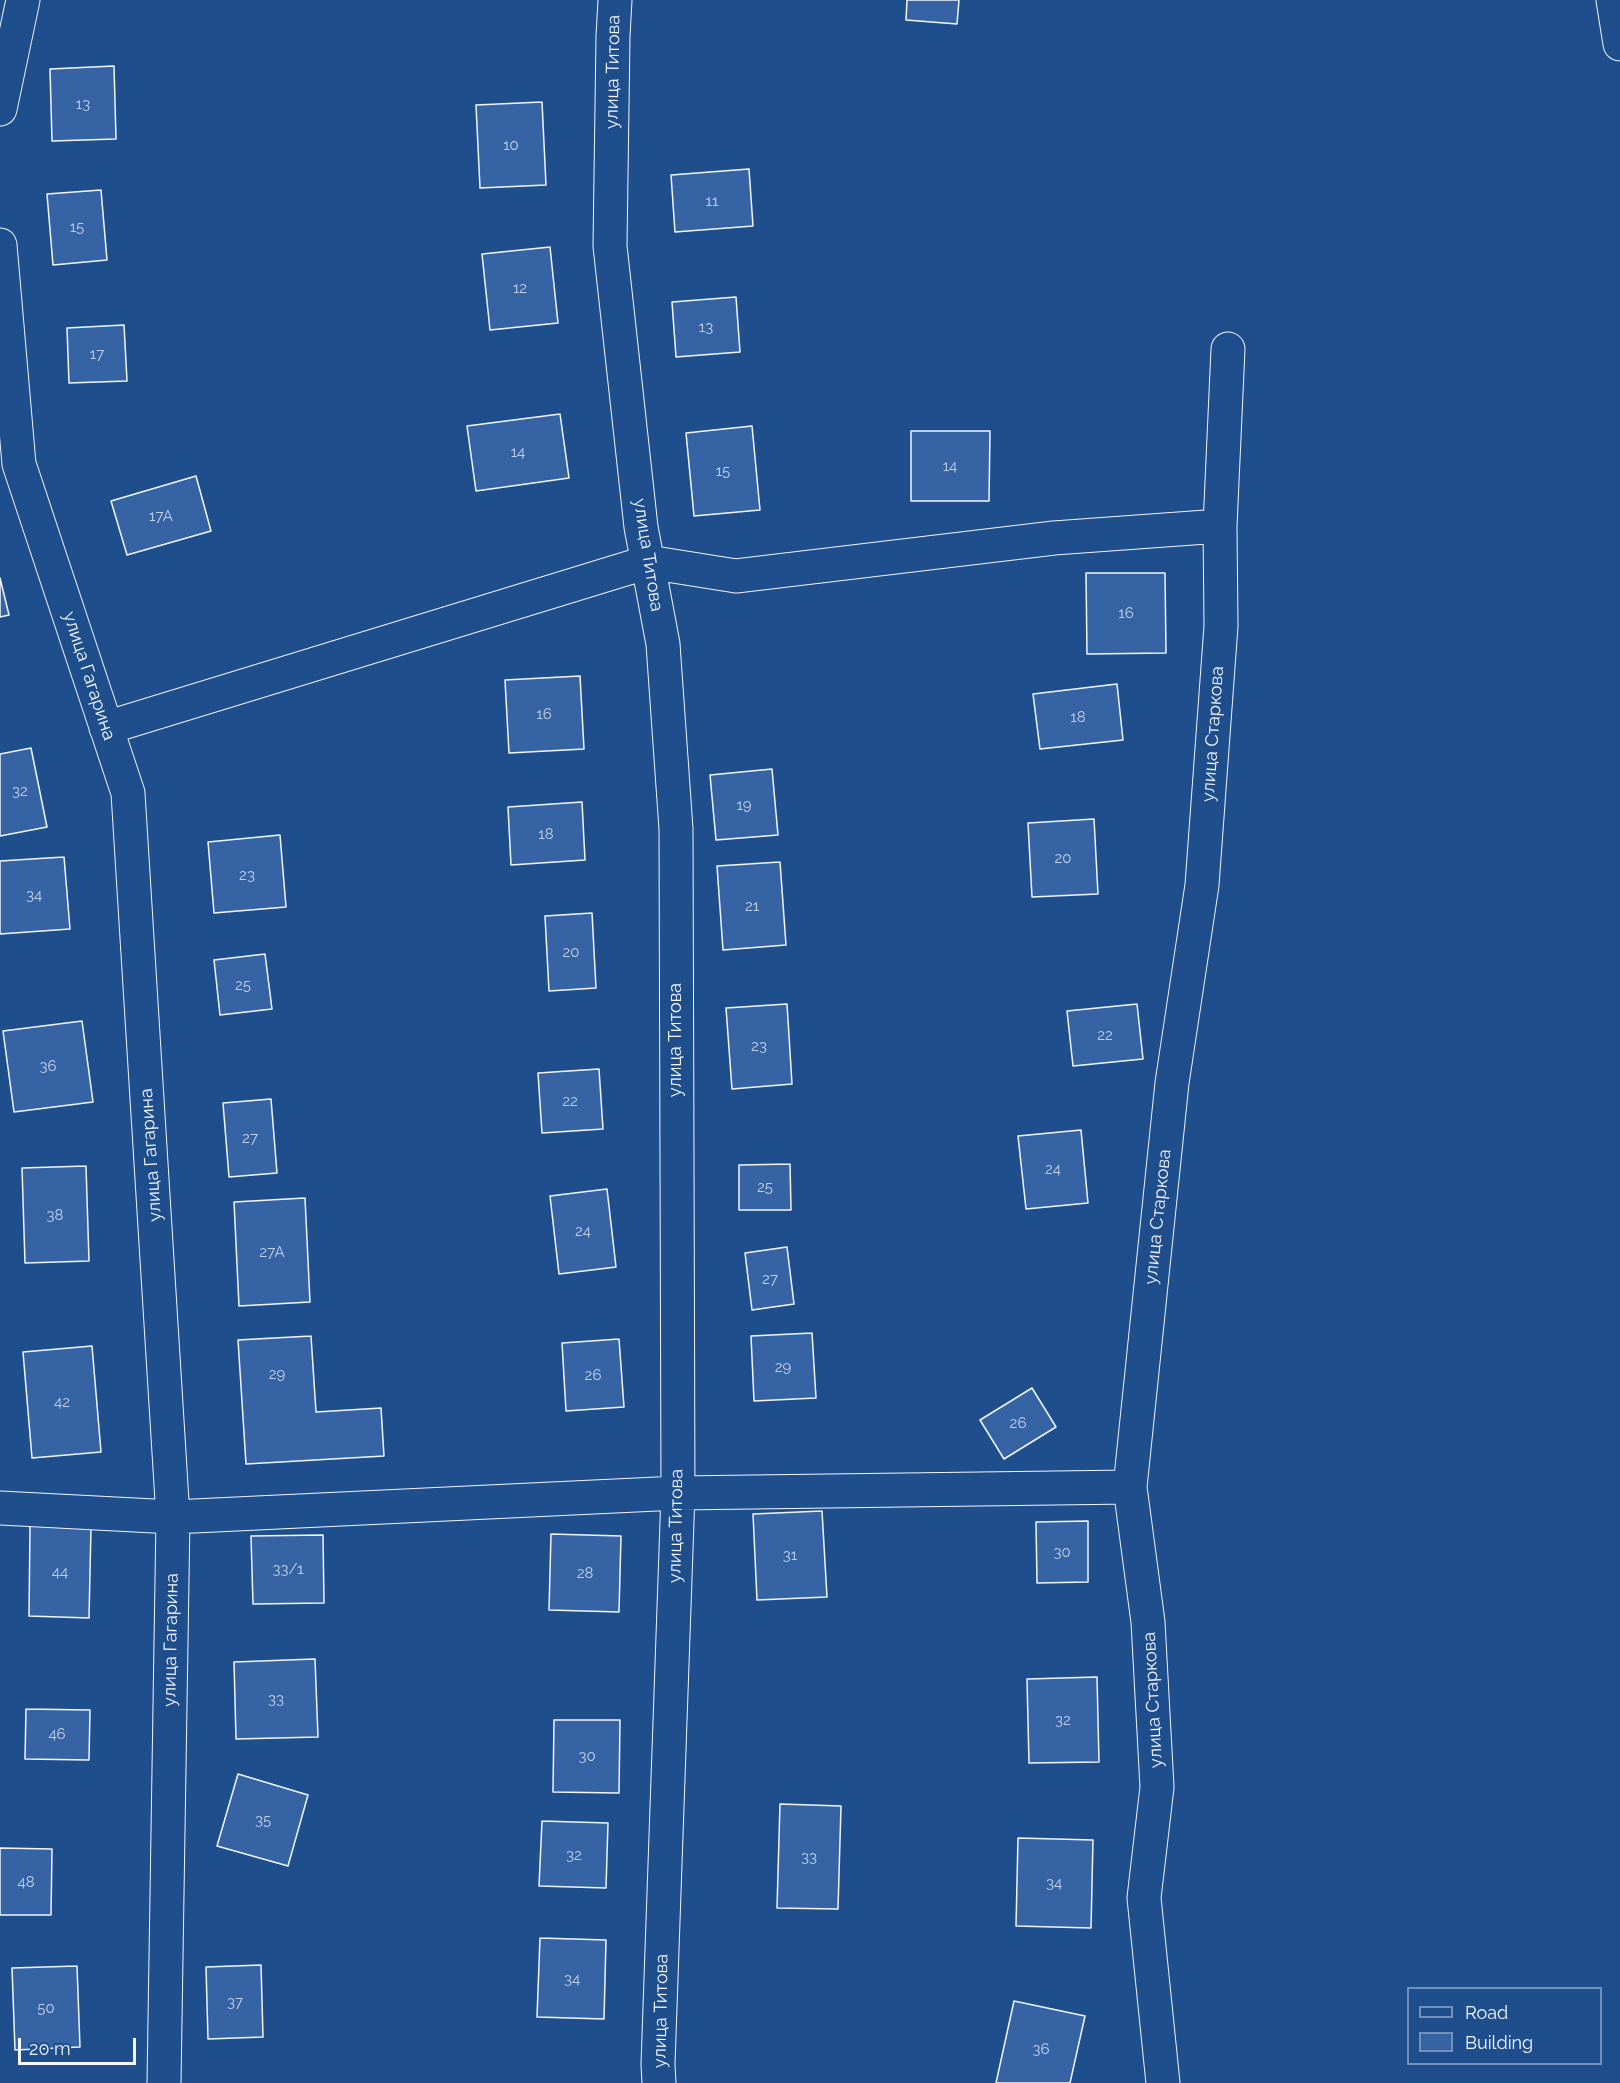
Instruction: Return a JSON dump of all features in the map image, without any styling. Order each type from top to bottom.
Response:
[{"type":"street","points":[[0,109],[23,0]]},
{"type":"street","name":"улица Титова","points":[[615,0],[610,246],[641,527],[663,644],[676,829],[678,1493],[658,2052],[659,2083]]},
{"type":"street","points":[[1613,0],[1620,44]]},
{"type":"street","name":"улица Гагарина","points":[[0,245],[19,464],[128,793],[173,1517],[164,2083]]},
{"type":"street","name":"улица Старкова","points":[[1163,2083],[1144,1898],[1157,1787],[1156,1763],[1148,1622],[1130,1487],[1172,1083],[1202,885],[1221,626],[1220,526],[1228,350]]},
{"type":"street","points":[[106,728],[648,562],[736,576],[1054,538],[1220,526]]},
{"type":"street","points":[[0,1508],[173,1517],[678,1493],[1130,1487]]},
{"type":"building","points":[[907,0],[959,0],[957,24],[906,20]]},
{"type":"building","points":[[114,66],[116,139],[52,141],[50,69]]},
{"type":"building","points":[[542,102],[546,185],[480,188],[476,105]]},
{"type":"building","points":[[749,169],[753,226],[675,232],[671,175]]},
{"type":"building","points":[[101,190],[107,260],[53,265],[47,194]]},
{"type":"building","points":[[550,247],[558,323],[490,330],[482,254]]},
{"type":"building","points":[[736,297],[740,352],[676,357],[672,302]]},
{"type":"building","points":[[124,325],[127,381],[69,383],[67,328]]},
{"type":"building","points":[[560,414],[569,478],[476,491],[467,426]]},
{"type":"building","points":[[752,426],[760,510],[694,516],[686,433]]},
{"type":"building","points":[[911,431],[990,431],[989,501],[911,501]]},
{"type":"building","points":[[196,476],[211,531],[127,555],[111,501]]},
{"type":"building","points":[[1086,573],[1165,573],[1166,653],[1087,654]]},
{"type":"building","points":[[0,578],[9,615],[0,617]]},
{"type":"building","points":[[580,676],[584,749],[509,753],[505,680]]},
{"type":"building","points":[[1117,684],[1123,740],[1040,749],[1033,694]]},
{"type":"building","points":[[31,748],[47,827],[0,836],[0,754]]},
{"type":"building","points":[[772,769],[778,835],[716,840],[710,775]]},
{"type":"building","points":[[582,802],[585,860],[511,865],[508,807]]},
{"type":"building","points":[[1094,819],[1098,894],[1032,897],[1028,823]]},
{"type":"building","points":[[280,835],[286,907],[214,913],[208,842]]},
{"type":"building","points":[[64,857],[70,929],[0,934],[0,861]]},
{"type":"building","points":[[780,862],[786,945],[723,950],[717,866]]},
{"type":"building","points":[[592,913],[596,988],[549,991],[545,916]]},
{"type":"building","points":[[265,954],[272,1009],[220,1015],[214,960]]},
{"type":"building","points":[[787,1004],[792,1084],[732,1089],[726,1008]]},
{"type":"building","points":[[1137,1004],[1143,1059],[1073,1066],[1067,1011]]},
{"type":"building","points":[[82,1021],[93,1102],[14,1112],[3,1031]]},
{"type":"building","points":[[599,1069],[603,1129],[542,1133],[538,1073]]},
{"type":"building","points":[[271,1099],[277,1173],[229,1177],[223,1103]]},
{"type":"building","points":[[1081,1130],[1088,1203],[1026,1209],[1018,1136]]},
{"type":"building","points":[[790,1164],[791,1210],[739,1210],[739,1165]]},
{"type":"building","points":[[86,1166],[89,1261],[25,1263],[22,1168]]},
{"type":"building","points":[[607,1189],[616,1267],[559,1274],[550,1196]]},
{"type":"building","points":[[305,1198],[310,1302],[239,1306],[234,1202]]},
{"type":"building","points":[[787,1247],[794,1304],[752,1310],[745,1253]]},
{"type":"building","points":[[812,1333],[816,1398],[754,1401],[751,1336]]},
{"type":"building","points":[[311,1336],[316,1412],[381,1408],[384,1456],[246,1464],[238,1340]]},
{"type":"building","points":[[619,1339],[624,1407],[566,1411],[562,1343]]},
{"type":"building","points":[[92,1346],[101,1452],[32,1458],[23,1352]]},
{"type":"building","points":[[1032,1388],[1056,1427],[1004,1459],[980,1420]]},
{"type":"building","points":[[822,1511],[827,1597],[757,1600],[753,1514]]},
{"type":"building","points":[[1088,1521],[1088,1582],[1037,1583],[1036,1522]]},
{"type":"building","points":[[30,1526],[91,1527],[89,1618],[29,1616]]},
{"type":"building","points":[[551,1534],[621,1536],[619,1612],[549,1610]]},
{"type":"building","points":[[323,1535],[324,1603],[253,1604],[251,1536]]},
{"type":"building","points":[[315,1659],[318,1737],[236,1739],[234,1662]]},
{"type":"building","points":[[1097,1677],[1099,1762],[1029,1763],[1027,1679]]},
{"type":"building","points":[[26,1709],[90,1710],[89,1760],[25,1759]]},
{"type":"building","points":[[554,1720],[620,1720],[619,1793],[553,1792]]},
{"type":"building","points":[[238,1774],[308,1795],[288,1866],[217,1846]]},
{"type":"building","points":[[780,1804],[841,1806],[838,1909],[777,1908]]},
{"type":"building","points":[[542,1821],[608,1823],[606,1888],[539,1886]]},
{"type":"building","points":[[1018,1838],[1093,1840],[1091,1928],[1016,1926]]},
{"type":"building","points":[[0,1848],[52,1849],[51,1915],[0,1915]]},
{"type":"building","points":[[540,1938],[606,1940],[604,2019],[537,2017]]},
{"type":"building","points":[[261,1965],[263,2037],[208,2039],[206,1967]]},
{"type":"building","points":[[77,1966],[80,2047],[15,2050],[12,1968]]},
{"type":"building","points":[[1014,2001],[1085,2016],[1070,2083],[996,2083]]}]
